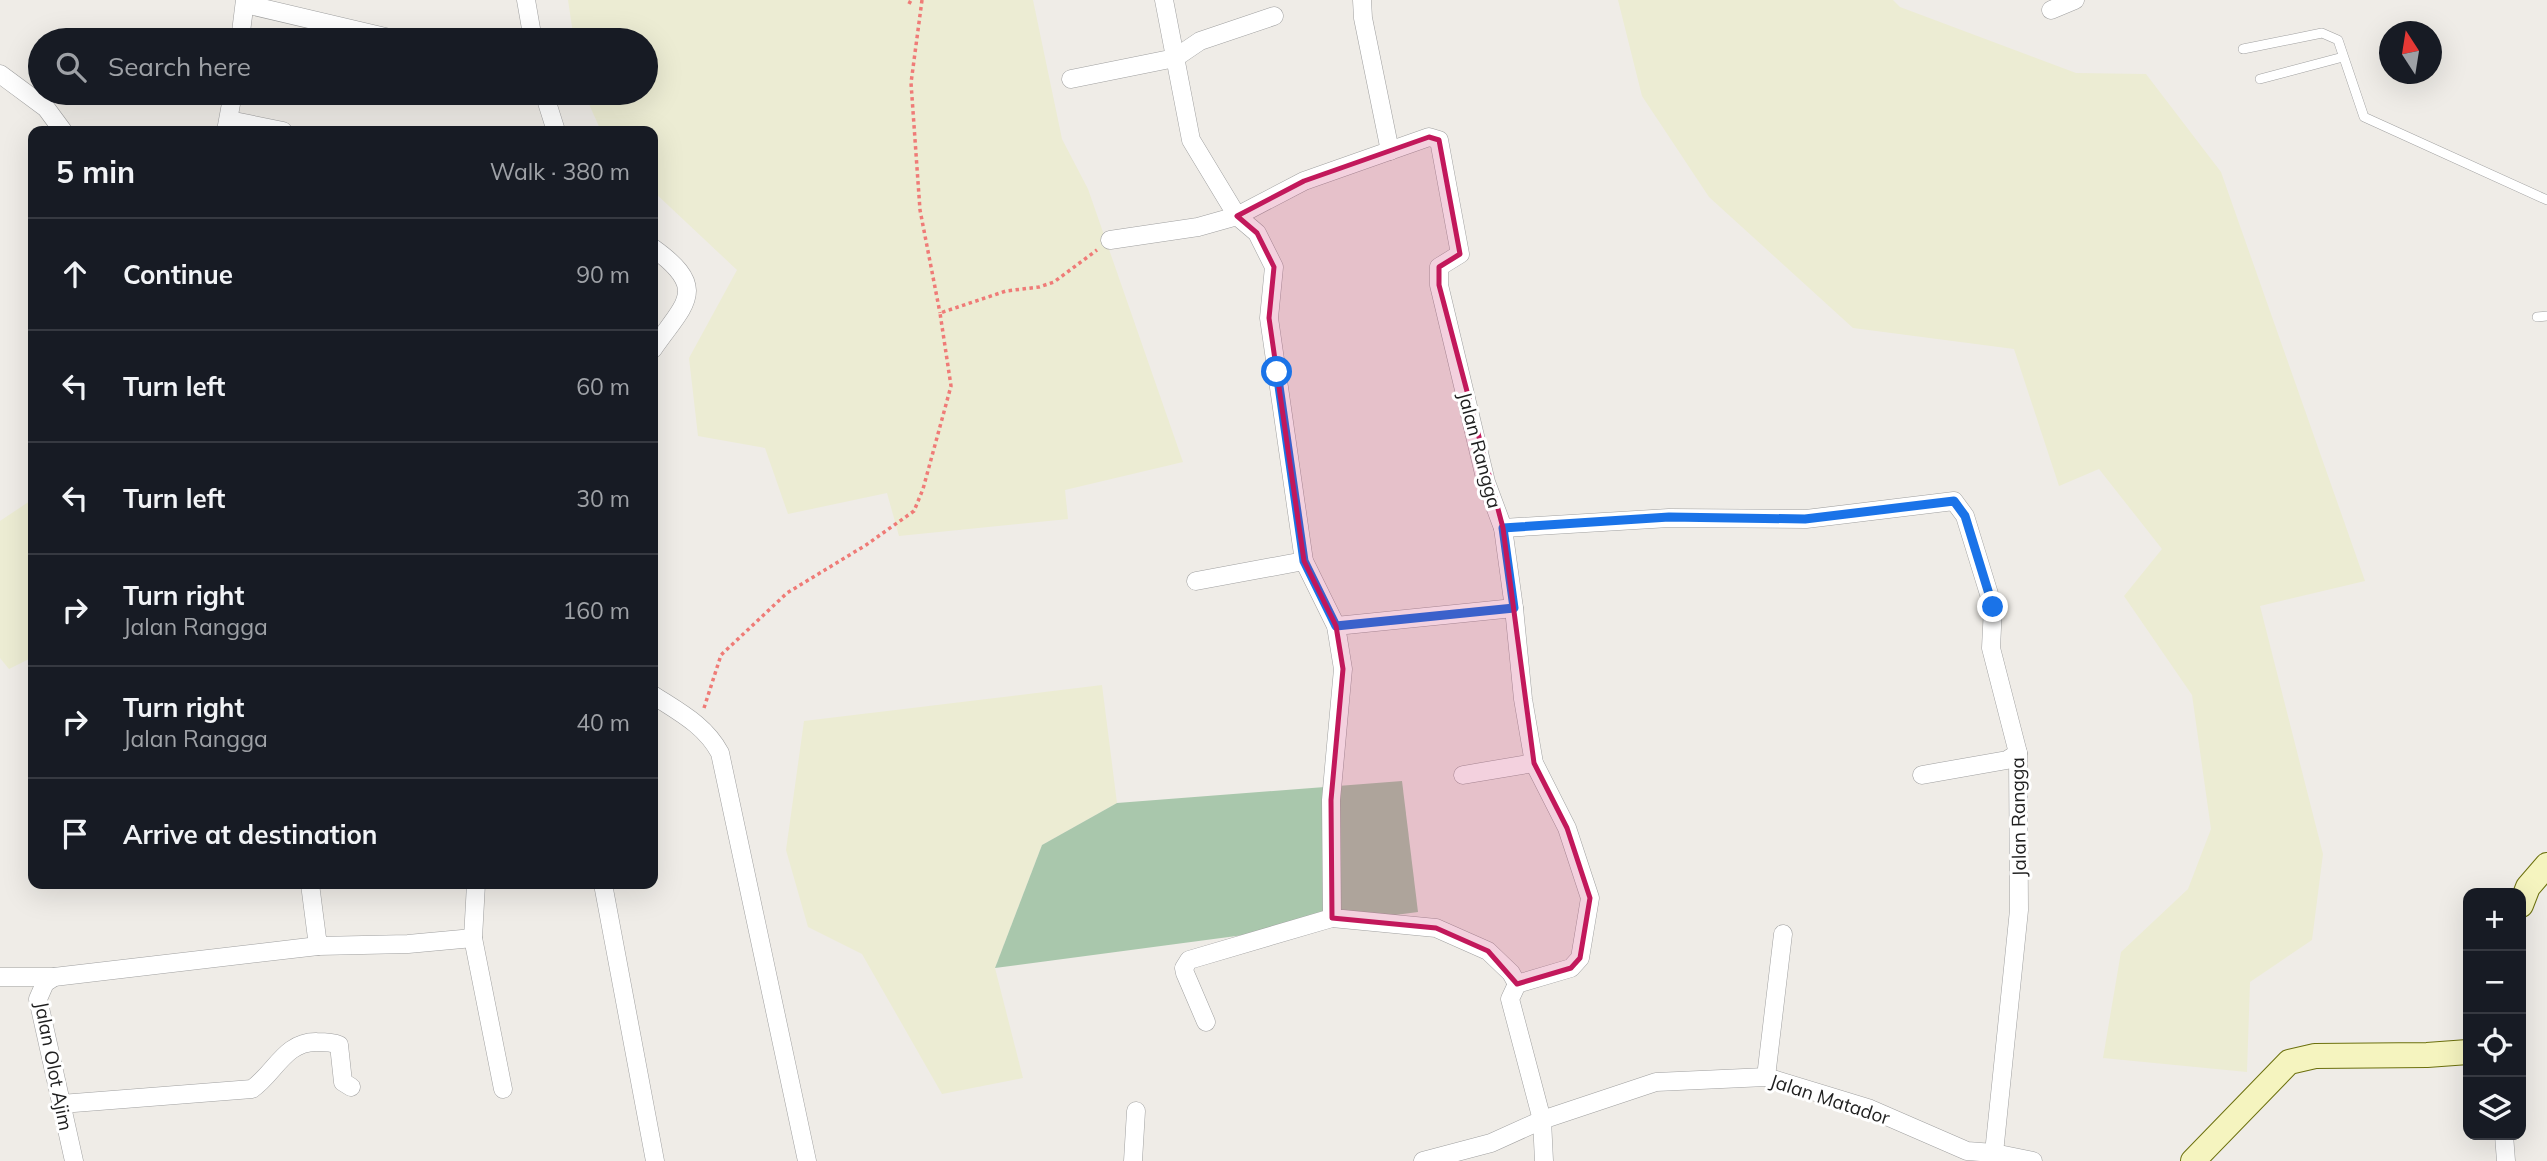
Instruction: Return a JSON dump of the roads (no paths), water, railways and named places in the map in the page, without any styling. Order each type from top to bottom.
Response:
[{"type":"main road","points":[[2526,892],[2547,865]]},
{"type":"main road","points":[[2193,1161],[2289,1062],[2315,1056],[2463,1052]]},
{"type":"street","points":[[526,0],[531,28]]},
{"type":"street","points":[[1164,0],[1191,140],[1237,216],[1257,233],[1274,267],[1269,317],[1304,561],[1336,626],[1343,669],[1331,800],[1332,918]]},
{"type":"street","points":[[1362,0],[1363,18],[1390,151]]},
{"type":"street","points":[[2051,10],[2075,0]]},
{"type":"street","points":[[242,28],[245,2],[350,28]]},
{"type":"street","points":[[1071,79],[1175,58],[1200,41],[1274,16]]},
{"type":"street","points":[[0,74],[28,95]]},
{"type":"street","points":[[42,105],[59,126]]},
{"type":"street","points":[[228,126],[231,105]]},
{"type":"street","points":[[548,105],[554,126]]},
{"type":"street","name":"Jalan Rangga","points":[[1110,240],[1198,227],[1237,216],[1304,181],[1429,137],[1439,140],[1460,254],[1438,267],[1439,285],[1486,482],[1503,528],[1669,517],[1805,519],[1954,501],[1965,516],[1993,607],[1991,648],[2018,753],[2019,909],[1994,1153]]},
{"type":"street","points":[[658,252],[674,263],[686,281],[687,299],[658,342]]},
{"type":"street","points":[[1503,528],[1523,699],[1534,763],[1567,828],[1590,898],[1580,958],[1571,968],[1517,984],[1510,999],[1542,1120],[1544,1161]]},
{"type":"street","points":[[1196,581],[1304,561]]},
{"type":"street","points":[[1336,626],[1514,608]]},
{"type":"street","points":[[658,698],[699,725],[712,739],[725,773],[807,1161]]},
{"type":"street","points":[[1922,775],[2007,760],[2018,753]]},
{"type":"street","points":[[1462,775],[1534,763]]},
{"type":"street","points":[[311,889],[317,940]]},
{"type":"street","points":[[476,889],[473,938],[503,1089]]},
{"type":"street","points":[[604,889],[655,1161]]},
{"type":"street","points":[[1206,1022],[1185,973],[1184,968],[1189,960],[1332,918],[1436,928],[1488,951],[1511,973],[1517,984]]},
{"type":"street","points":[[1766,1077],[1783,934]]},
{"type":"street","points":[[0,977],[54,977],[317,940],[408,944],[473,938]]},
{"type":"street","name":"Jalan Olot Ajim","points":[[54,977],[45,983],[38,999],[74,1161]]},
{"type":"street","points":[[61,1104],[252,1089],[290,1049],[308,1042],[339,1045],[343,1082],[351,1087]]},
{"type":"street","name":"Jalan Matador","points":[[1434,1160],[1491,1143],[1542,1120],[1656,1082],[1766,1077],[1868,1108],[1965,1156],[1994,1153],[2033,1161]]},
{"type":"street","points":[[1133,1161],[1136,1111]]},
{"type":"street","points":[[2504,1140],[2506,1161]]},
{"type":"lane","points":[[2244,49],[2322,33],[2338,40],[2364,117],[2547,200]]},
{"type":"lane","points":[[2260,79],[2343,57]]}]
